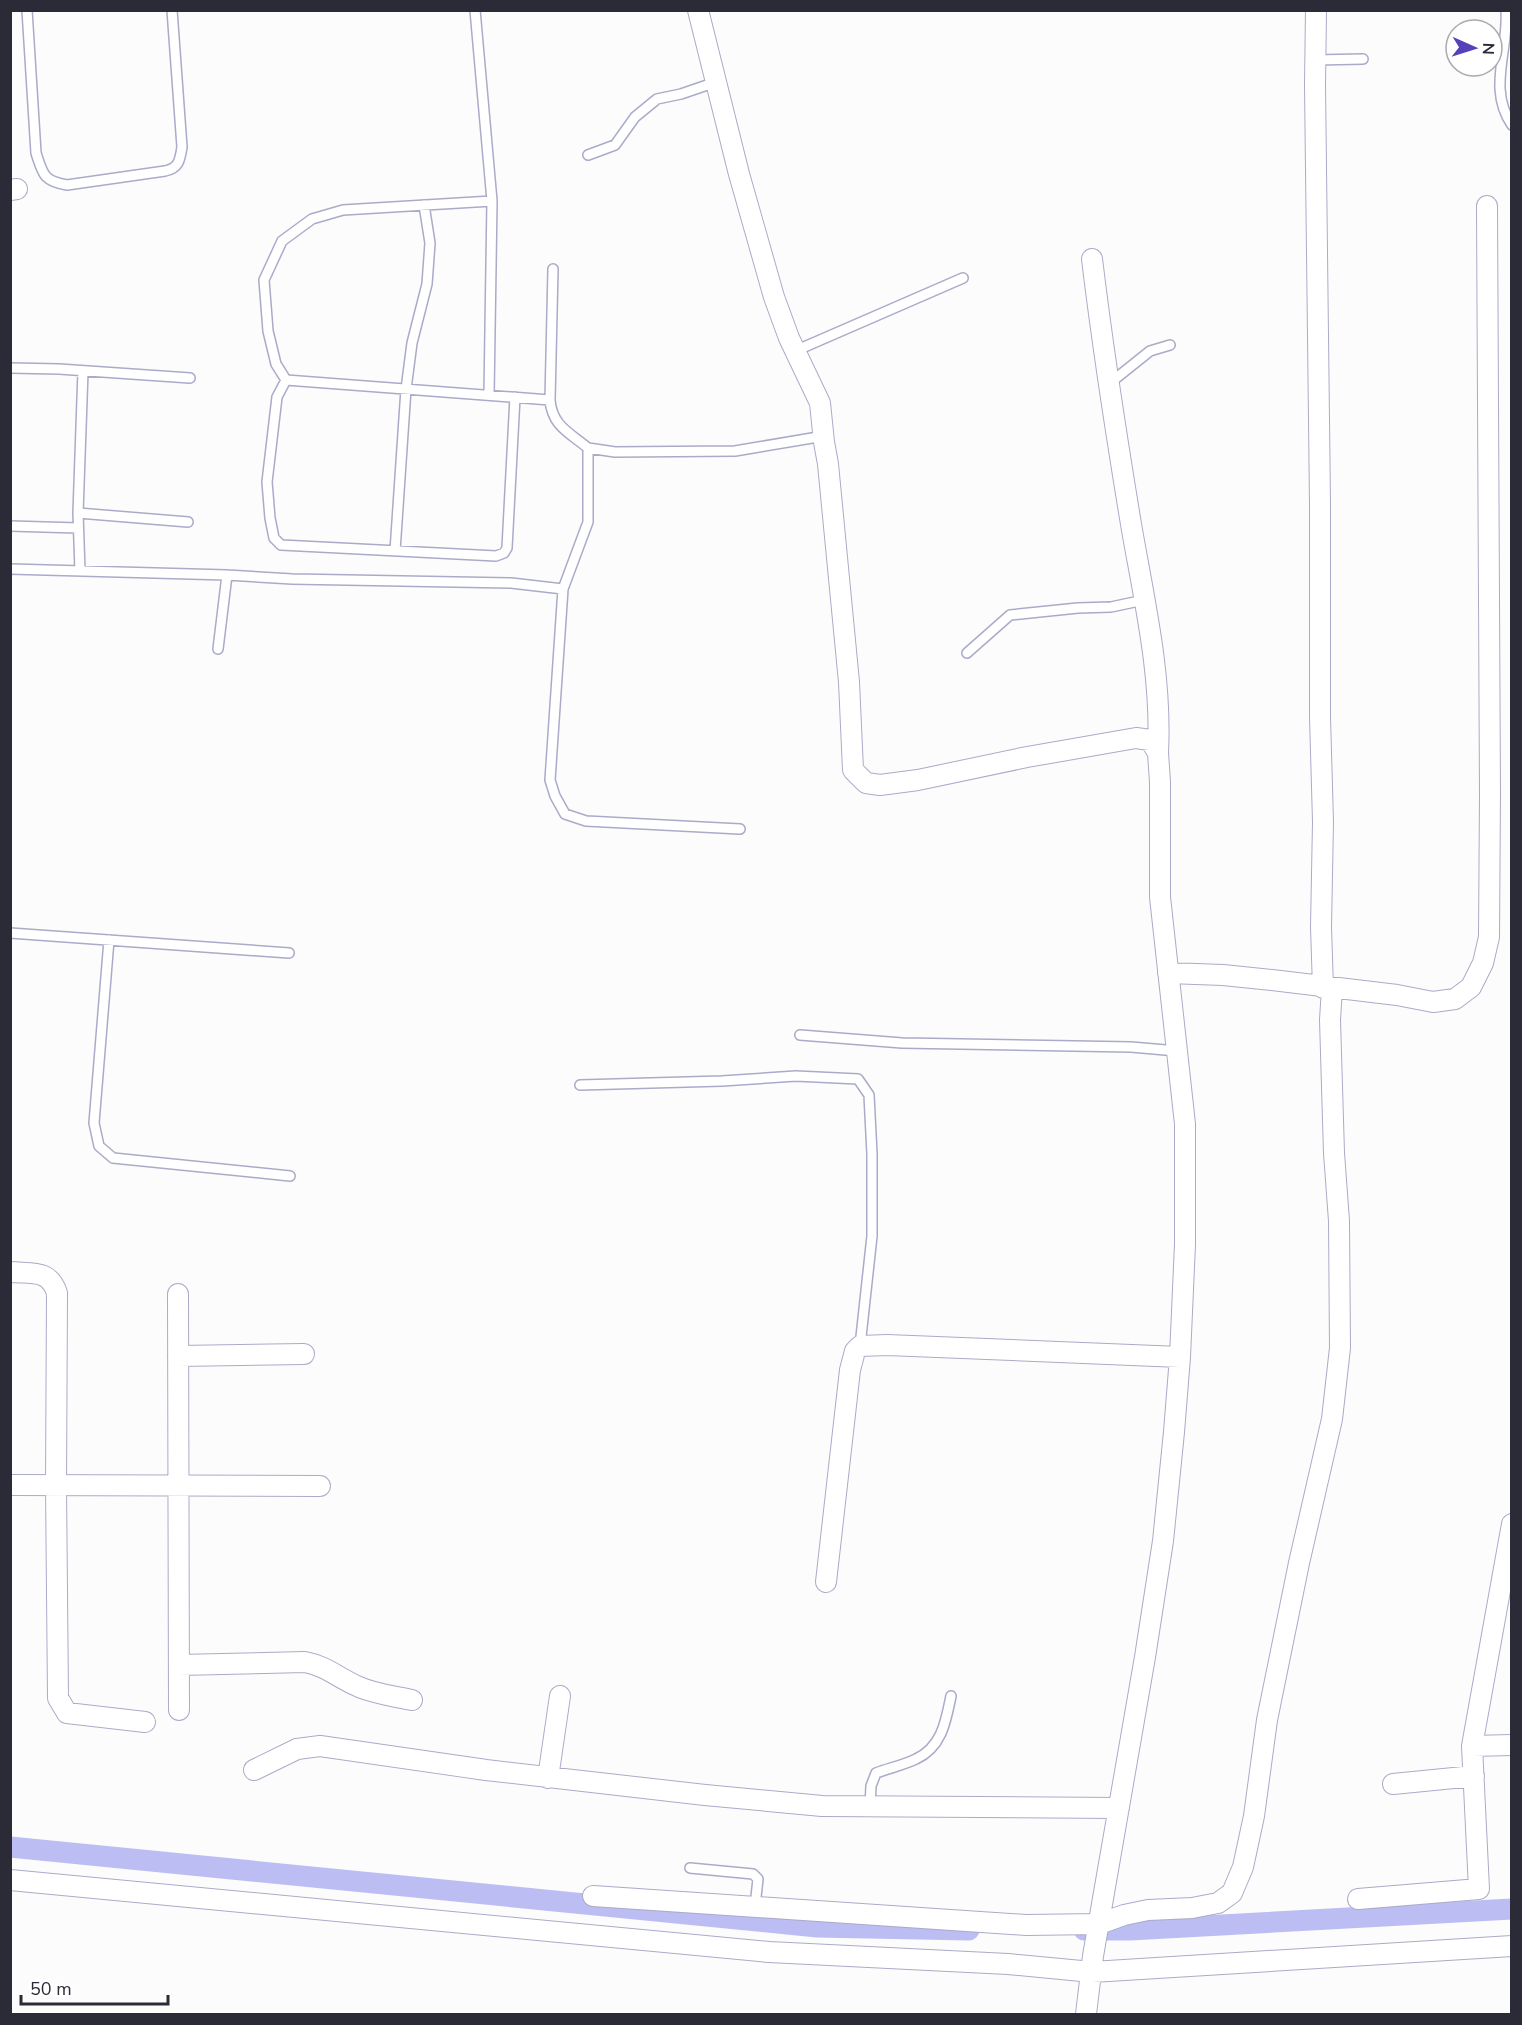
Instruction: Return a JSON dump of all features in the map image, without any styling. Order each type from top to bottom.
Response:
[{"type":"street","points":[[698,10],[739,174],[774,297],[795,351],[820,403],[848,670],[853,770],[866,783],[880,784],[918,780],[1136,738],[1150,740],[1158,753]]},
{"type":"street","points":[[593,1896],[1026,1925],[1099,1926],[1124,1915],[1148,1910],[1192,1908],[1218,1903],[1232,1893],[1243,1867],[1254,1816],[1267,1720],[1299,1563],[1332,1419],[1340,1348],[1339,1221],[1334,1153],[1330,1020],[1321,927],[1323,822],[1320,717],[1316,10]]},
{"type":"street","points":[[1168,973],[1223,975],[1397,995],[1433,1002],[1455,999],[1471,987],[1483,963],[1489,937],[1487,206]]},
{"type":"street","points":[[1086,2014],[1092,1964],[1145,1657],[1162,1541],[1180,1357],[1185,1244],[1185,1124],[1160,897],[1158,753],[1160,717],[1152,641],[1108,385],[1092,259]]},
{"type":"street","points":[[10,1272],[44,1274],[53,1280],[57,1293],[58,1698],[67,1713],[145,1722]]},
{"type":"street","points":[[178,1294],[179,1710]]},
{"type":"street","points":[[826,1582],[850,1370],[855,1352],[860,1346],[887,1345],[1180,1357]]},
{"type":"street","points":[[178,1356],[304,1354]]},
{"type":"street","points":[[10,1485],[320,1486]]},
{"type":"street","points":[[1358,1899],[1479,1889],[1472,1746],[1512,1524]]},
{"type":"street","points":[[179,1665],[305,1662],[321,1665],[335,1675],[367,1690],[412,1700]]},
{"type":"street","points":[[548,1778],[560,1696]]},
{"type":"street","points":[[1472,1746],[1512,1745]]},
{"type":"street","points":[[254,1770],[297,1749],[320,1746],[548,1778],[822,1806],[1119,1808]]},
{"type":"street","points":[[1393,1784],[1473,1776]]},
{"type":"street","points":[[10,1880],[770,1952],[1008,1964],[1092,1964],[1512,1946]]},
{"type":"lane","points":[[27,10],[36,153],[43,174],[53,182],[67,184],[165,171],[173,169],[180,161],[182,138],[172,10]]},
{"type":"lane","points":[[475,10],[492,201],[489,395]]},
{"type":"lane","points":[[1506,10],[1507,27],[1499,86],[1504,115],[1512,125]]},
{"type":"lane","points":[[1315,60],[1363,59]]},
{"type":"lane","points":[[588,156],[615,145],[635,117],[657,99],[681,94],[716,82]]},
{"type":"lane","points":[[286,380],[276,364],[268,331],[264,280],[282,241],[312,219],[343,210],[492,201]]},
{"type":"lane","points":[[395,551],[406,389],[414,334],[427,284],[430,243],[424,206]]},
{"type":"lane","points":[[553,269],[551,413],[556,422],[588,448],[615,452],[735,451],[824,436]]},
{"type":"lane","points":[[795,351],[963,278]]},
{"type":"lane","points":[[1108,385],[1150,351],[1170,345]]},
{"type":"lane","points":[[10,368],[190,378]]},
{"type":"lane","points":[[80,571],[78,513],[83,371]]},
{"type":"lane","points":[[286,380],[550,400]]},
{"type":"lane","points":[[286,380],[277,397],[267,482],[274,538],[281,545],[496,556],[504,553],[507,548],[515,397]]},
{"type":"lane","points":[[588,448],[588,522],[563,589],[550,780],[555,796],[565,814],[586,821],[740,829]]},
{"type":"lane","points":[[78,513],[188,522]]},
{"type":"lane","points":[[10,526],[78,528]]},
{"type":"lane","points":[[10,569],[292,579],[511,583],[563,589]]},
{"type":"lane","points":[[218,649],[227,575]]},
{"type":"lane","points":[[967,653],[1010,615],[1111,607],[1144,600]]},
{"type":"lane","points":[[10,933],[290,954]]},
{"type":"lane","points":[[109,940],[94,1124],[99,1146],[113,1158],[290,1176]]},
{"type":"lane","points":[[800,1035],[902,1043],[1131,1047],[1177,1051]]},
{"type":"lane","points":[[579,1085],[722,1081],[796,1076],[858,1079],[869,1095],[872,1166],[872,1236],[860,1346]]},
{"type":"lane","points":[[870,1807],[871,1786],[876,1773],[916,1759],[933,1748],[945,1727],[951,1696]]},
{"type":"lane","points":[[690,1868],[753,1874],[758,1879],[755,1906]]},
{"type":"waterway","points":[[10,1847],[817,1927],[969,1930]]},
{"type":"waterway","points":[[1084,1930],[1130,1930],[1512,1909]]}]
